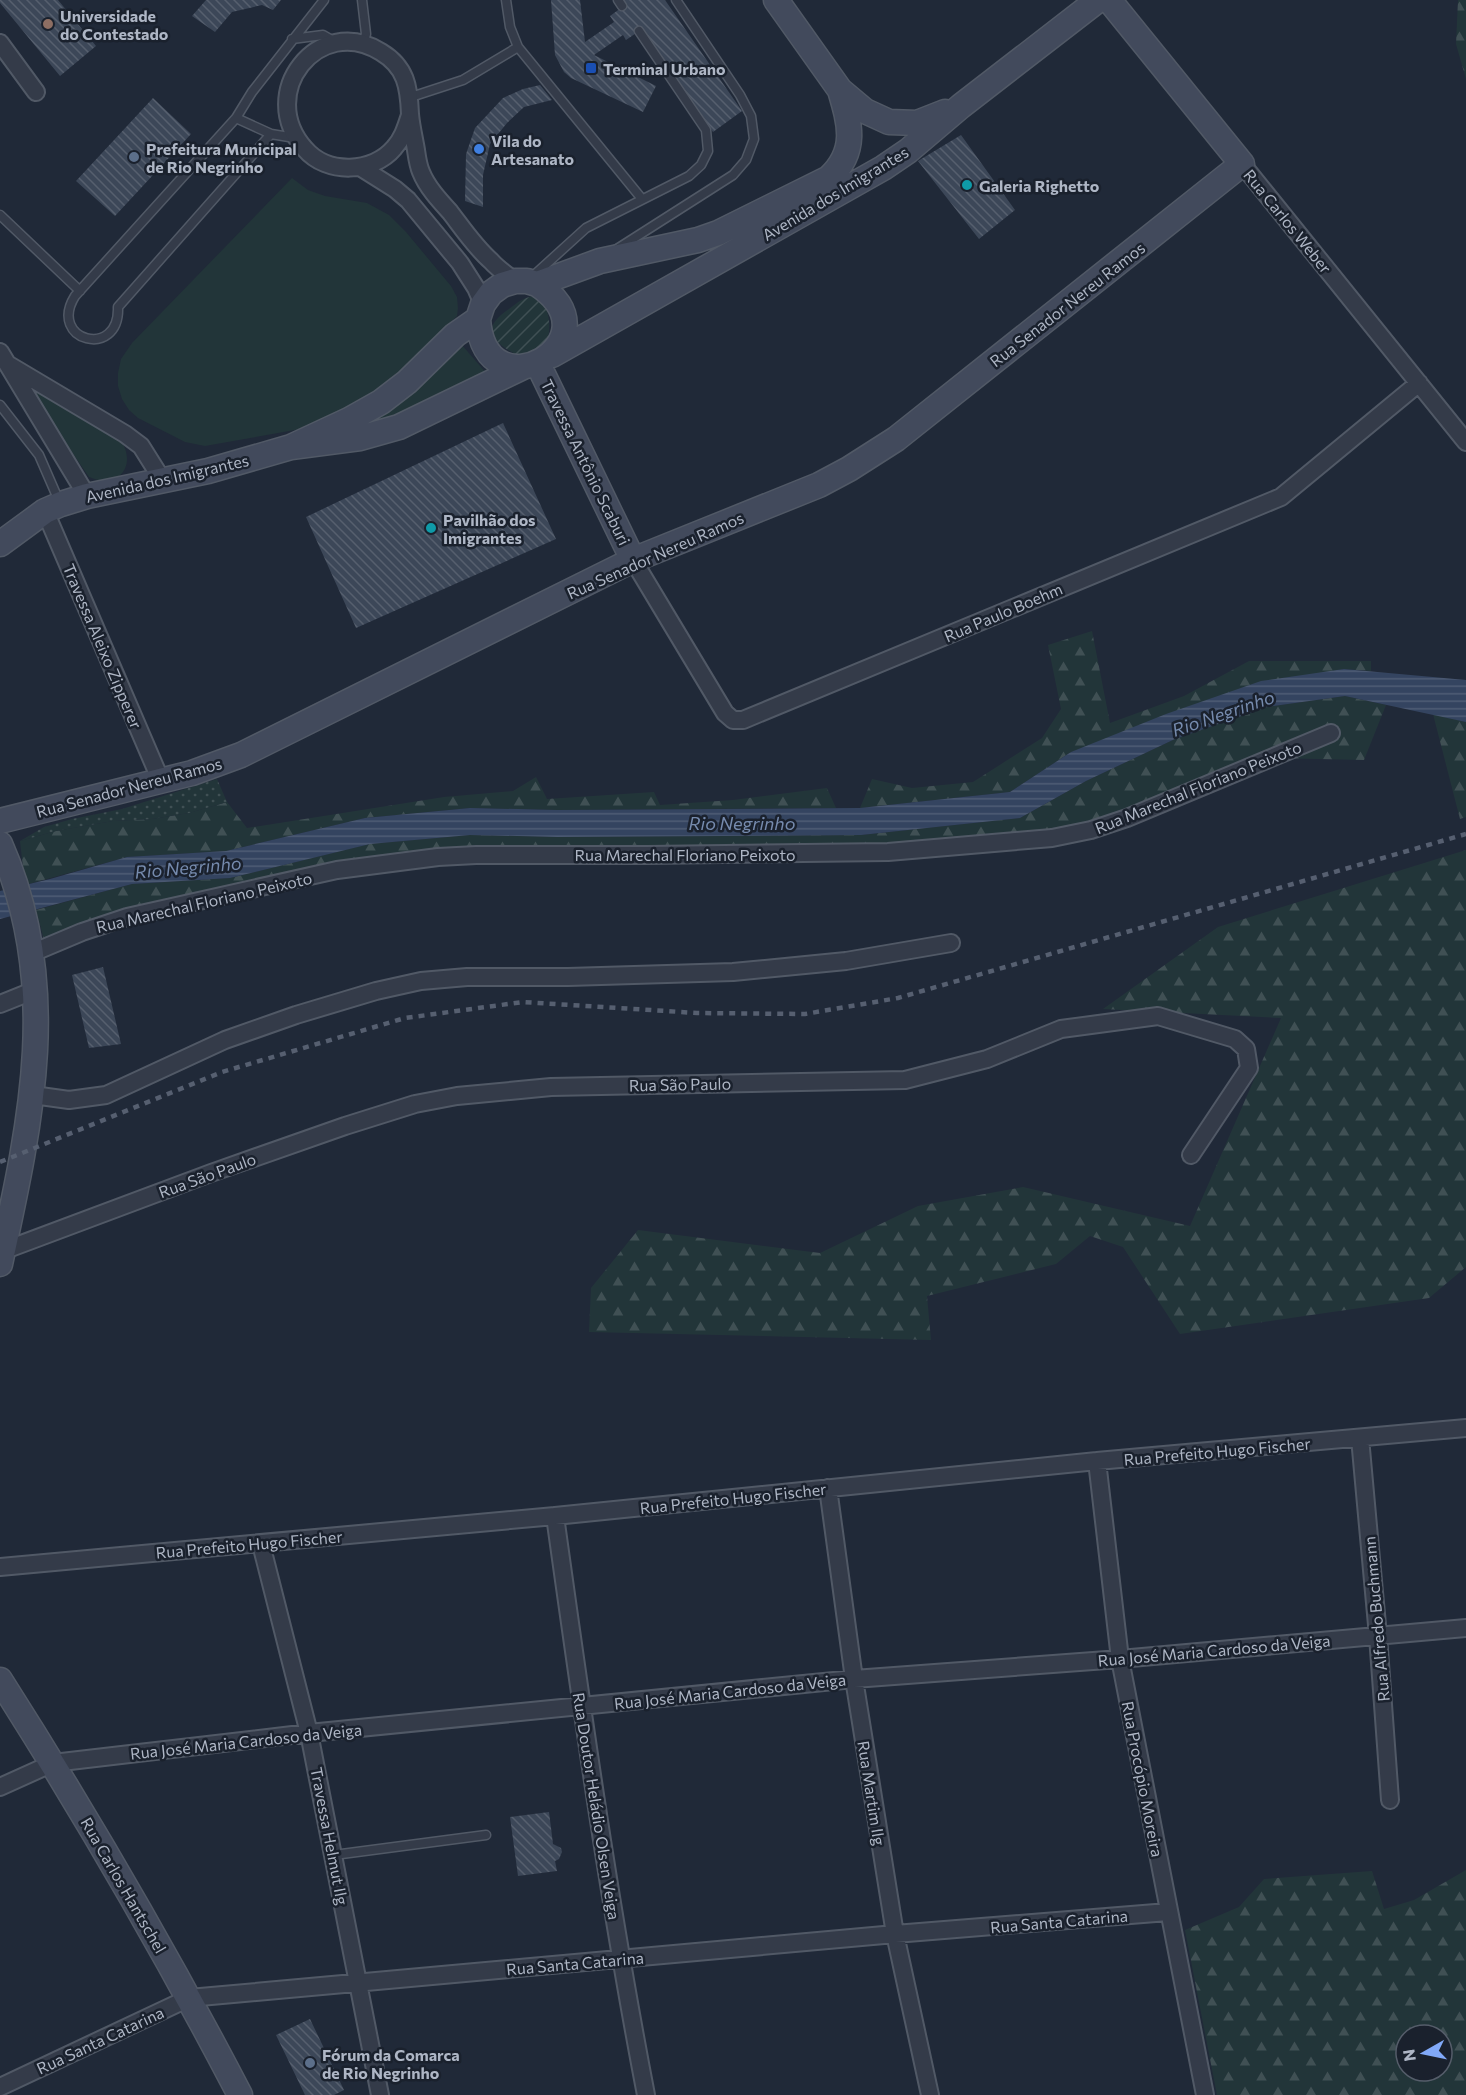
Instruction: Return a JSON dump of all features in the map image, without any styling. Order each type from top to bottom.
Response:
[{"type":"main road","points":[[776,0],[840,90],[865,111],[888,122],[917,123],[961,106]]},
{"type":"main road","name":"Avenida dos Imigrantes","points":[[0,544],[53,508],[87,496],[208,471],[291,447],[360,438],[399,427],[537,362],[883,168],[908,151],[961,106],[1098,0]]},
{"type":"main road","name":"Rua Carlos Weber","points":[[1109,0],[1242,165]]},
{"type":"main road","name":"Avenida dos Imigrantes","points":[[291,447],[381,402],[406,382],[481,312],[491,293],[502,285],[526,282],[600,261],[698,240],[718,233],[829,178],[840,168],[847,154],[850,138],[848,117],[840,90]]},
{"type":"main road","name":"Rua Senador Nereu Ramos","points":[[0,821],[215,766],[633,561],[819,484],[873,455],[896,439],[1242,165]]},
{"type":"main road","points":[[481,312],[479,334],[485,348],[495,359],[508,365],[537,362],[561,341],[564,324],[561,307],[551,293],[526,282]]},
{"type":"main road","name":"Travessa Antônio Scaburi","points":[[537,362],[633,561]]},
{"type":"main road","points":[[0,844],[10,868],[30,943],[35,990],[36,1060],[24,1152],[1,1256]]},
{"type":"main road","name":"Rua Carlos Hantschel","points":[[0,1680],[111,1860],[189,1998],[240,2095]]},
{"type":"street","points":[[0,43],[36,92]]},
{"type":"street","points":[[410,116],[404,134],[393,149],[378,160],[360,167],[341,168],[323,163],[307,152],[295,138],[288,121],[286,103],[289,84],[298,68],[311,55],[323,47],[337,43],[363,44],[380,51],[395,63],[405,78],[411,97],[410,116],[419,169],[427,184],[490,261],[526,282]]},
{"type":"street","name":"Rua Carlos Weber","points":[[1242,165],[1466,442]]},
{"type":"street","points":[[360,167],[408,200],[460,263],[476,288],[481,312]]},
{"type":"street","points":[[4,358],[141,446],[163,481]]},
{"type":"street","points":[[4,358],[87,496]]},
{"type":"street","name":"Rua Paulo Boehm","points":[[633,561],[725,713],[733,720],[743,720],[1281,496],[1419,383]]},
{"type":"street","name":"Travessa Aleixo Zipperer","points":[[53,508],[161,781]]},
{"type":"street","name":"Rua Marechal Floriano Peixoto","points":[[30,943],[82,932],[127,917],[338,870],[438,856],[888,852],[1052,838],[1091,830],[1127,819],[1331,733]]},
{"type":"street","points":[[33,1095],[69,1100],[106,1095],[225,1040],[376,990],[422,981],[467,977],[568,977],[733,972],[846,961],[951,943]]},
{"type":"street","points":[[0,1004],[35,990]]},
{"type":"street","name":"Rua São Paulo","points":[[1,1256],[211,1173],[415,1104],[457,1096],[551,1087],[905,1080],[987,1059],[1060,1029],[1158,1016],[1235,1039],[1246,1049],[1249,1068],[1191,1155]]},
{"type":"street","name":"Rua Prefeito Hugo Fischer","points":[[0,1567],[555,1516],[1096,1461],[1466,1428]]},
{"type":"street","name":"Rua Alfredo Buchmann","points":[[1360,1438],[1390,1800]]},
{"type":"street","name":"Rua Procópio Moreira","points":[[1096,1461],[1120,1659],[1205,2095]]},
{"type":"street","name":"Rua Martim Ilg","points":[[828,1488],[854,1679],[895,1934],[930,2095]]},
{"type":"street","name":"Rua Doutor Heládio Olsen Veiga","points":[[555,1516],[620,1959],[646,2095]]},
{"type":"street","name":"Travessa Helmut Ilg","points":[[261,1544],[309,1733],[380,2095]]},
{"type":"street","name":"Rua José Maria Cardoso da Veiga","points":[[0,1787],[53,1763],[309,1733],[854,1679],[1120,1659],[1466,1628]]},
{"type":"street","name":"Rua Santa Catarina","points":[[0,2087],[189,1998],[895,1934],[1168,1912]]},
{"type":"lane","points":[[271,134],[118,307],[119,318],[115,328],[107,336],[98,340],[87,339],[77,334],[70,326],[69,305],[236,118],[252,92],[324,0]]},
{"type":"lane","points":[[362,0],[366,34],[363,44]]},
{"type":"lane","points":[[506,0],[510,27],[518,47],[642,200]]},
{"type":"lane","points":[[600,261],[733,175],[746,160],[754,139],[751,116],[740,95],[676,0]]},
{"type":"lane","points":[[526,282],[586,228],[689,176],[701,165],[708,151],[705,130],[639,31]]},
{"type":"lane","points":[[292,39],[323,34],[337,43]]},
{"type":"lane","points":[[411,97],[463,80],[518,47]]},
{"type":"lane","points":[[236,118],[271,134],[295,138]]},
{"type":"lane","points":[[0,215],[80,291]]},
{"type":"lane","points":[[0,405],[39,455],[53,508]]},
{"type":"lane","points":[[334,1856],[486,1835]]},
{"type":"green space","points":[[1458,0],[1466,0],[1466,79],[1456,44]]},
{"type":"green space","points":[[292,178],[308,190],[325,196],[367,203],[389,215],[451,286],[457,297],[457,316],[382,390],[312,427],[205,446],[185,442],[138,418],[122,399],[118,386],[121,359],[132,343]]},
{"type":"green space","points":[[535,296],[543,300],[546,307],[549,319],[548,336],[545,350],[522,358],[505,348],[493,337],[493,324],[521,300]]},
{"type":"green space","points":[[461,344],[488,375],[369,429],[367,423]]},
{"type":"green space","points":[[29,386],[120,439],[127,458],[122,473],[117,478],[109,480],[89,477],[28,389]]},
{"type":"green space","points":[[1092,631],[1110,723],[1184,696],[1249,661],[1371,661],[1371,671],[1344,669],[1071,752],[1010,792],[860,808],[872,779],[912,788],[973,782],[1042,738],[1061,709],[1048,645]]},
{"type":"green space","points":[[1345,696],[1386,705],[1364,760],[1273,758],[1127,819],[973,846],[535,854],[275,884],[46,947],[36,910],[132,884],[230,878],[369,844],[470,835],[557,837],[861,835],[1020,818],[1086,781],[1175,739],[1267,707]]},
{"type":"green space","points":[[1433,714],[1466,722],[1466,817],[1460,819]]},
{"type":"green space","points":[[536,777],[547,799],[654,792],[660,805],[733,800],[827,788],[836,808],[557,810],[470,808],[365,818],[226,851],[127,857],[25,885],[20,841],[56,831],[113,821],[152,819],[189,813],[227,802],[247,828],[444,797],[513,791]]},
{"type":"green space","points":[[217,779],[227,802],[189,813],[152,819],[113,821],[56,831],[20,841],[44,827],[122,809]]},
{"type":"green space","points":[[1466,850],[1466,1267],[1429,1298],[1180,1334],[1123,1247],[1090,1236],[1056,1264],[927,1296],[931,1340],[589,1332],[591,1288],[638,1230],[820,1253],[918,1206],[1023,1187],[1190,1226],[1281,1018],[1103,1009],[1218,927]]},
{"type":"green space","points":[[1466,1870],[1466,2095],[1217,2095],[1185,1930],[1239,1907],[1264,1879],[1372,1871],[1384,1909],[1414,1900]]},
{"type":"water","name":"Rio Negrinho","points":[[1344,669],[1466,680],[1466,722],[1345,696],[1267,707],[1175,739],[1086,781],[1020,818],[861,835],[557,837],[470,835],[370,844],[230,878],[132,884],[0,919],[0,891],[127,857],[226,851],[365,818],[470,808],[557,810],[860,808],[1010,792],[1071,752],[1166,714],[1261,681]]},
{"type":"building","name":"Universidade do Contestado","points":[[0,0],[58,0],[96,46],[60,76],[0,3]]},
{"type":"building","points":[[206,0],[281,0],[273,10],[262,5],[232,12],[215,32],[192,16]]},
{"type":"building","name":"Terminal Urbano","points":[[551,0],[580,0],[585,42],[614,22],[610,16],[625,5],[622,0],[665,0],[742,111],[713,132],[642,29],[626,40],[623,35],[594,55],[656,86],[643,112],[571,78],[564,72],[555,55]]},
{"type":"building","name":"Vila do Artesanato","points":[[540,85],[552,100],[524,107],[490,144],[483,175],[483,207],[465,201],[466,154],[475,128],[503,98],[523,89]]},
{"type":"building","name":"Prefeitura Municipal de Rio Negrinho","points":[[153,98],[191,134],[115,216],[76,181]]},
{"type":"building","name":"Galeria Righetto","points":[[961,135],[1015,210],[979,239],[918,161]]},
{"type":"building","name":"Pavilhão dos Imigrantes","points":[[503,423],[556,539],[356,628],[306,517]]},
{"type":"building","points":[[103,967],[121,1044],[89,1048],[72,975]]},
{"type":"building","points":[[549,1812],[553,1844],[561,1848],[562,1852],[559,1859],[555,1861],[557,1871],[518,1876],[510,1817]]},
{"type":"building","name":"Fórum da Comarca de Rio Negrinho","points":[[310,2019],[344,2090],[334,2095],[305,2095],[276,2035]]},
{"type":"railway","points":[[0,1162],[222,1072],[405,1018],[523,1002],[697,1013],[805,1014],[898,998],[1466,834]]},
{"type":"place","name":"Universidade do Contestado","points":[[48,24]]},
{"type":"place","name":"Terminal Urbano","points":[[591,68]]},
{"type":"place","name":"Vila do Artesanato","points":[[479,149]]},
{"type":"place","name":"Prefeitura Municipal de Rio Negrinho","points":[[134,157]]},
{"type":"place","name":"Galeria Righetto","points":[[967,185]]},
{"type":"place","name":"Pavilhão dos Imigrantes","points":[[431,528]]},
{"type":"place","name":"Fórum da Comarca de Rio Negrinho","points":[[310,2063]]}]
